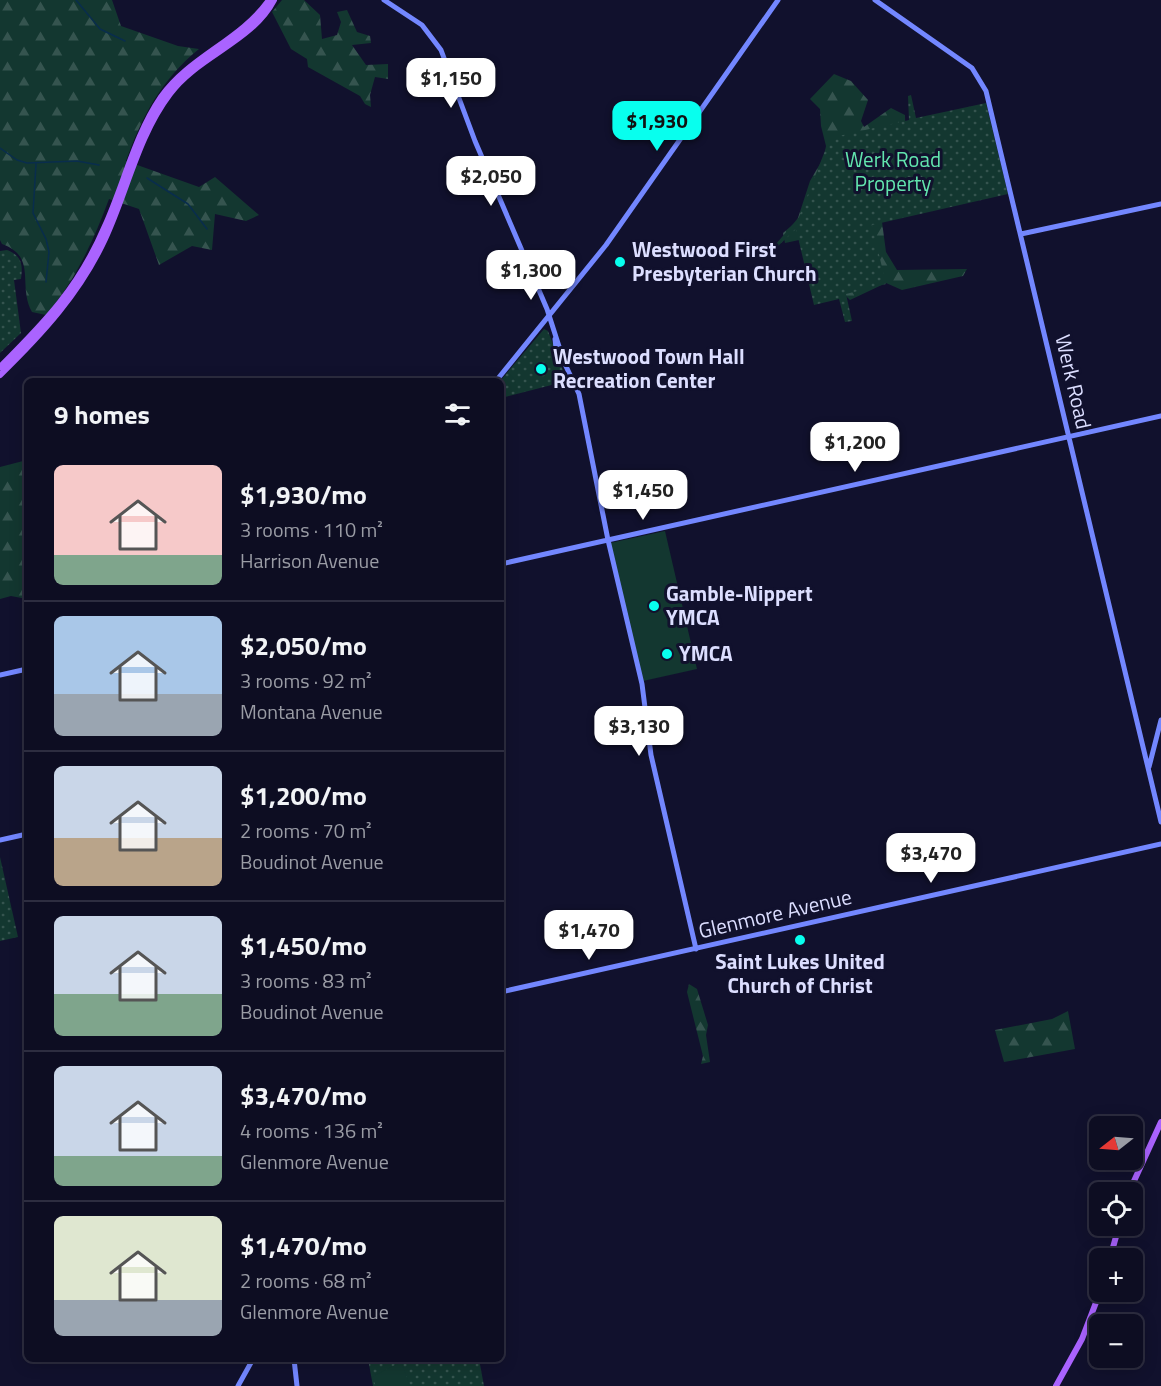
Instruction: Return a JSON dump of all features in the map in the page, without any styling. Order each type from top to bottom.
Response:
[{"type":"main road","points":[[0,367],[42,326],[79,278],[105,226],[147,122],[164,93],[187,68],[241,29],[269,0]]},
{"type":"main road","points":[[0,375],[52,321],[83,279],[105,239],[154,119],[168,96],[197,66],[251,28],[274,0]]},
{"type":"main road","points":[[1134,1182],[1161,1122]]},
{"type":"main road","points":[[1056,1386],[1082,1339],[1096,1302]]},
{"type":"street","points":[[384,0],[422,25],[441,50],[475,141],[549,315],[564,362],[581,400],[608,540],[642,684],[651,755],[696,949]]},
{"type":"street","points":[[498,378],[606,245],[778,0]]},
{"type":"street","name":"Werk Road","points":[[875,0],[965,63],[978,76],[988,99],[1161,822]]},
{"type":"street","points":[[1021,234],[1161,204]]},
{"type":"street","points":[[538,328],[553,330]]},
{"type":"street","points":[[504,563],[1161,416]]},
{"type":"street","points":[[0,675],[24,670]]},
{"type":"street","points":[[1149,769],[1161,720]]},
{"type":"street","points":[[0,840],[24,835]]},
{"type":"street","name":"Glenmore Avenue","points":[[504,991],[1161,844]]},
{"type":"street","points":[[238,1386],[251,1362]]},
{"type":"street","points":[[294,1362],[297,1386]]},
{"type":"green space","points":[[0,0],[112,0],[121,26],[178,46],[199,49],[163,86],[146,114],[126,161],[199,187],[215,177],[259,215],[246,221],[215,214],[212,250],[192,246],[159,265],[139,209],[109,199],[90,246],[66,289],[46,315],[32,312],[28,302],[25,273],[20,256],[2,244],[0,240]]},
{"type":"green space","points":[[282,0],[304,0],[320,15],[322,39],[337,35],[341,22],[337,12],[347,10],[357,32],[370,36],[371,43],[352,45],[366,65],[388,64],[388,79],[375,77],[370,95],[371,107],[365,104],[360,96],[308,67],[307,59],[291,49],[272,12]]},
{"type":"green space","points":[[834,74],[851,81],[868,100],[861,121],[864,127],[891,108],[905,115],[906,154],[882,222],[886,252],[897,270],[967,269],[963,276],[902,290],[886,283],[850,300],[841,291],[817,298],[799,240],[785,243],[783,233],[797,221],[810,181],[824,157],[826,146],[820,109],[810,99]]},
{"type":"green space","name":"Werk Road Property","points":[[911,95],[916,118],[986,103],[1008,194],[872,225],[886,284],[846,294],[852,321],[845,322],[839,299],[814,305],[796,229],[777,247],[776,244],[799,217],[830,138],[909,120],[908,96]]},
{"type":"green space","points":[[7,250],[19,258],[22,269],[21,279],[14,280],[21,333],[0,353],[0,251]]},
{"type":"green space","points":[[544,329],[548,331],[567,381],[504,397],[503,378]]},
{"type":"green space","points":[[24,461],[24,598],[11,596],[0,599],[0,467]]},
{"type":"green space","name":"Gamble-Nippert YMCA","points":[[665,531],[697,669],[643,681],[610,543]]},
{"type":"green space","points":[[0,857],[18,937],[0,941]]},
{"type":"green space","points":[[689,984],[697,989],[708,1025],[706,1035],[710,1062],[701,1064],[703,1056],[687,992]]},
{"type":"green space","points":[[1068,1011],[1075,1049],[1004,1062],[995,1030],[1052,1019]]},
{"type":"green space","points":[[369,1362],[480,1362],[484,1386],[373,1386]]},
{"type":"green space","points":[[401,1362],[410,1386],[376,1386],[372,1377]]},
{"type":"waterway","points":[[76,0],[100,29],[125,41]]},
{"type":"waterway","points":[[0,148],[17,160],[27,163],[77,161],[99,165]]},
{"type":"waterway","points":[[36,164],[33,213],[46,239],[49,252],[46,282]]},
{"type":"waterway","points":[[147,178],[188,204],[207,229]]},
{"type":"place","name":"Westwood First Presbyterian Church","points":[[620,262]]},
{"type":"place","name":"Westwood Town Hall Recreation Center","points":[[541,369]]},
{"type":"place","name":"Gamble-Nippert YMCA","points":[[654,606]]},
{"type":"place","name":"YMCA","points":[[667,654]]},
{"type":"place","name":"Saint Lukes United Church of Christ","points":[[800,940]]}]
